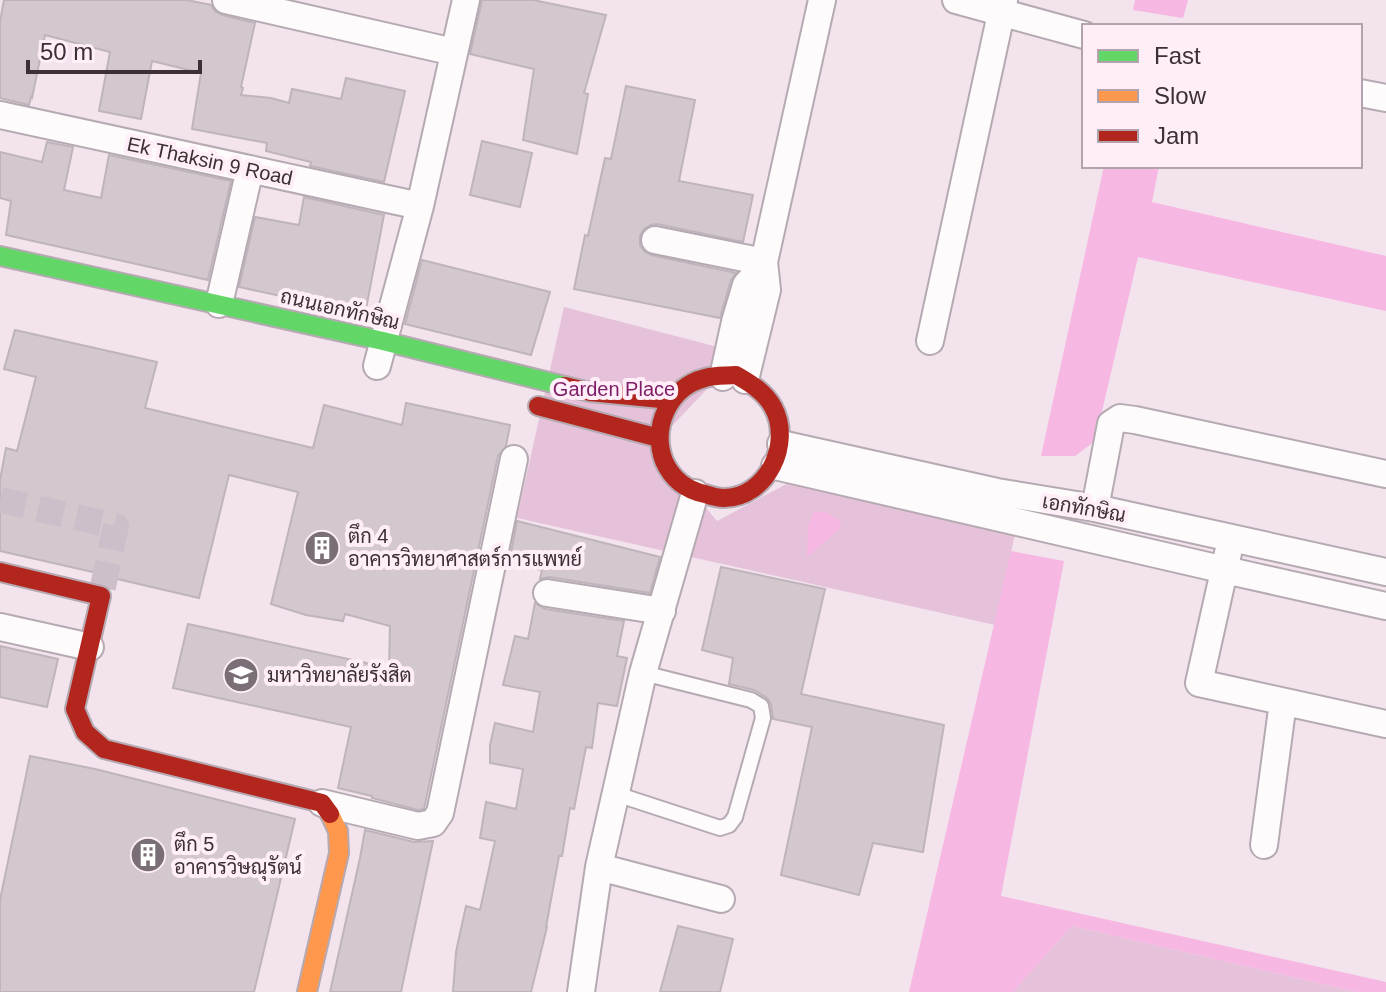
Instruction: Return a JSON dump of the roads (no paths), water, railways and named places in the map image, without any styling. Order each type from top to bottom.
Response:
[{"type":"street","points":[[226,0],[454,52]]},
{"type":"street","points":[[379,360],[420,206],[466,0]]},
{"type":"street","points":[[734,379],[735,322],[746,285],[764,264],[822,0]]},
{"type":"street","points":[[956,0],[1003,6],[1082,34]]},
{"type":"street","points":[[930,341],[1003,6]]},
{"type":"street","points":[[1362,93],[1386,98]]},
{"type":"street","name":"Ek Thaksin 9 Road","points":[[0,115],[420,206]]},
{"type":"street","points":[[219,304],[250,169]]},
{"type":"street","points":[[655,240],[764,264]]},
{"type":"street","name":"ถนนเอกทักษิณ","points":[[0,256],[219,304],[379,360],[590,392],[671,400]]},
{"type":"street","points":[[706,378],[734,379],[762,393],[774,408],[780,425],[778,455],[754,489],[725,498],[695,493],[669,471],[659,438],[662,418],[671,400],[686,386],[706,378]]},
{"type":"street","points":[[515,400],[659,438]]},
{"type":"street","points":[[1095,508],[1111,424],[1120,418],[1386,474]]},
{"type":"street","name":"เอกทักษิณ","points":[[778,455],[1041,513],[1095,508],[1386,572]]},
{"type":"street","points":[[0,572],[101,596],[75,709],[79,725],[89,738],[104,749],[418,826],[433,823],[440,813],[514,459]]},
{"type":"street","points":[[581,992],[599,867],[643,673],[695,493]]},
{"type":"street","points":[[1041,513],[1225,570],[1386,606]]},
{"type":"street","points":[[1230,539],[1199,683],[1386,724]]},
{"type":"street","points":[[547,593],[662,611]]},
{"type":"street","points":[[0,627],[90,647]]},
{"type":"street","points":[[1264,845],[1283,702]]},
{"type":"street","points":[[307,992],[339,853],[336,821],[322,803]]},
{"type":"street","points":[[599,867],[721,899]]},
{"type":"lane","points":[[616,794],[720,828],[729,825],[735,817],[763,718],[761,706],[751,700],[643,673]]},
{"type":"tunnel","points":[[0,500],[116,526],[101,596]]},
{"type":"place","name":"ตึก 4 อาคารวิทยาศาสตร์การแพทย์","points":[[322,548]]},
{"type":"place","name":"มหาวิทยาลัยรังสิต","points":[[241,675]]},
{"type":"place","name":"ตึก 5 อาคารวิษณุรัตน์","points":[[148,855]]},
{"type":"park label","name":"Garden Place","points":[[614,389]]}]
